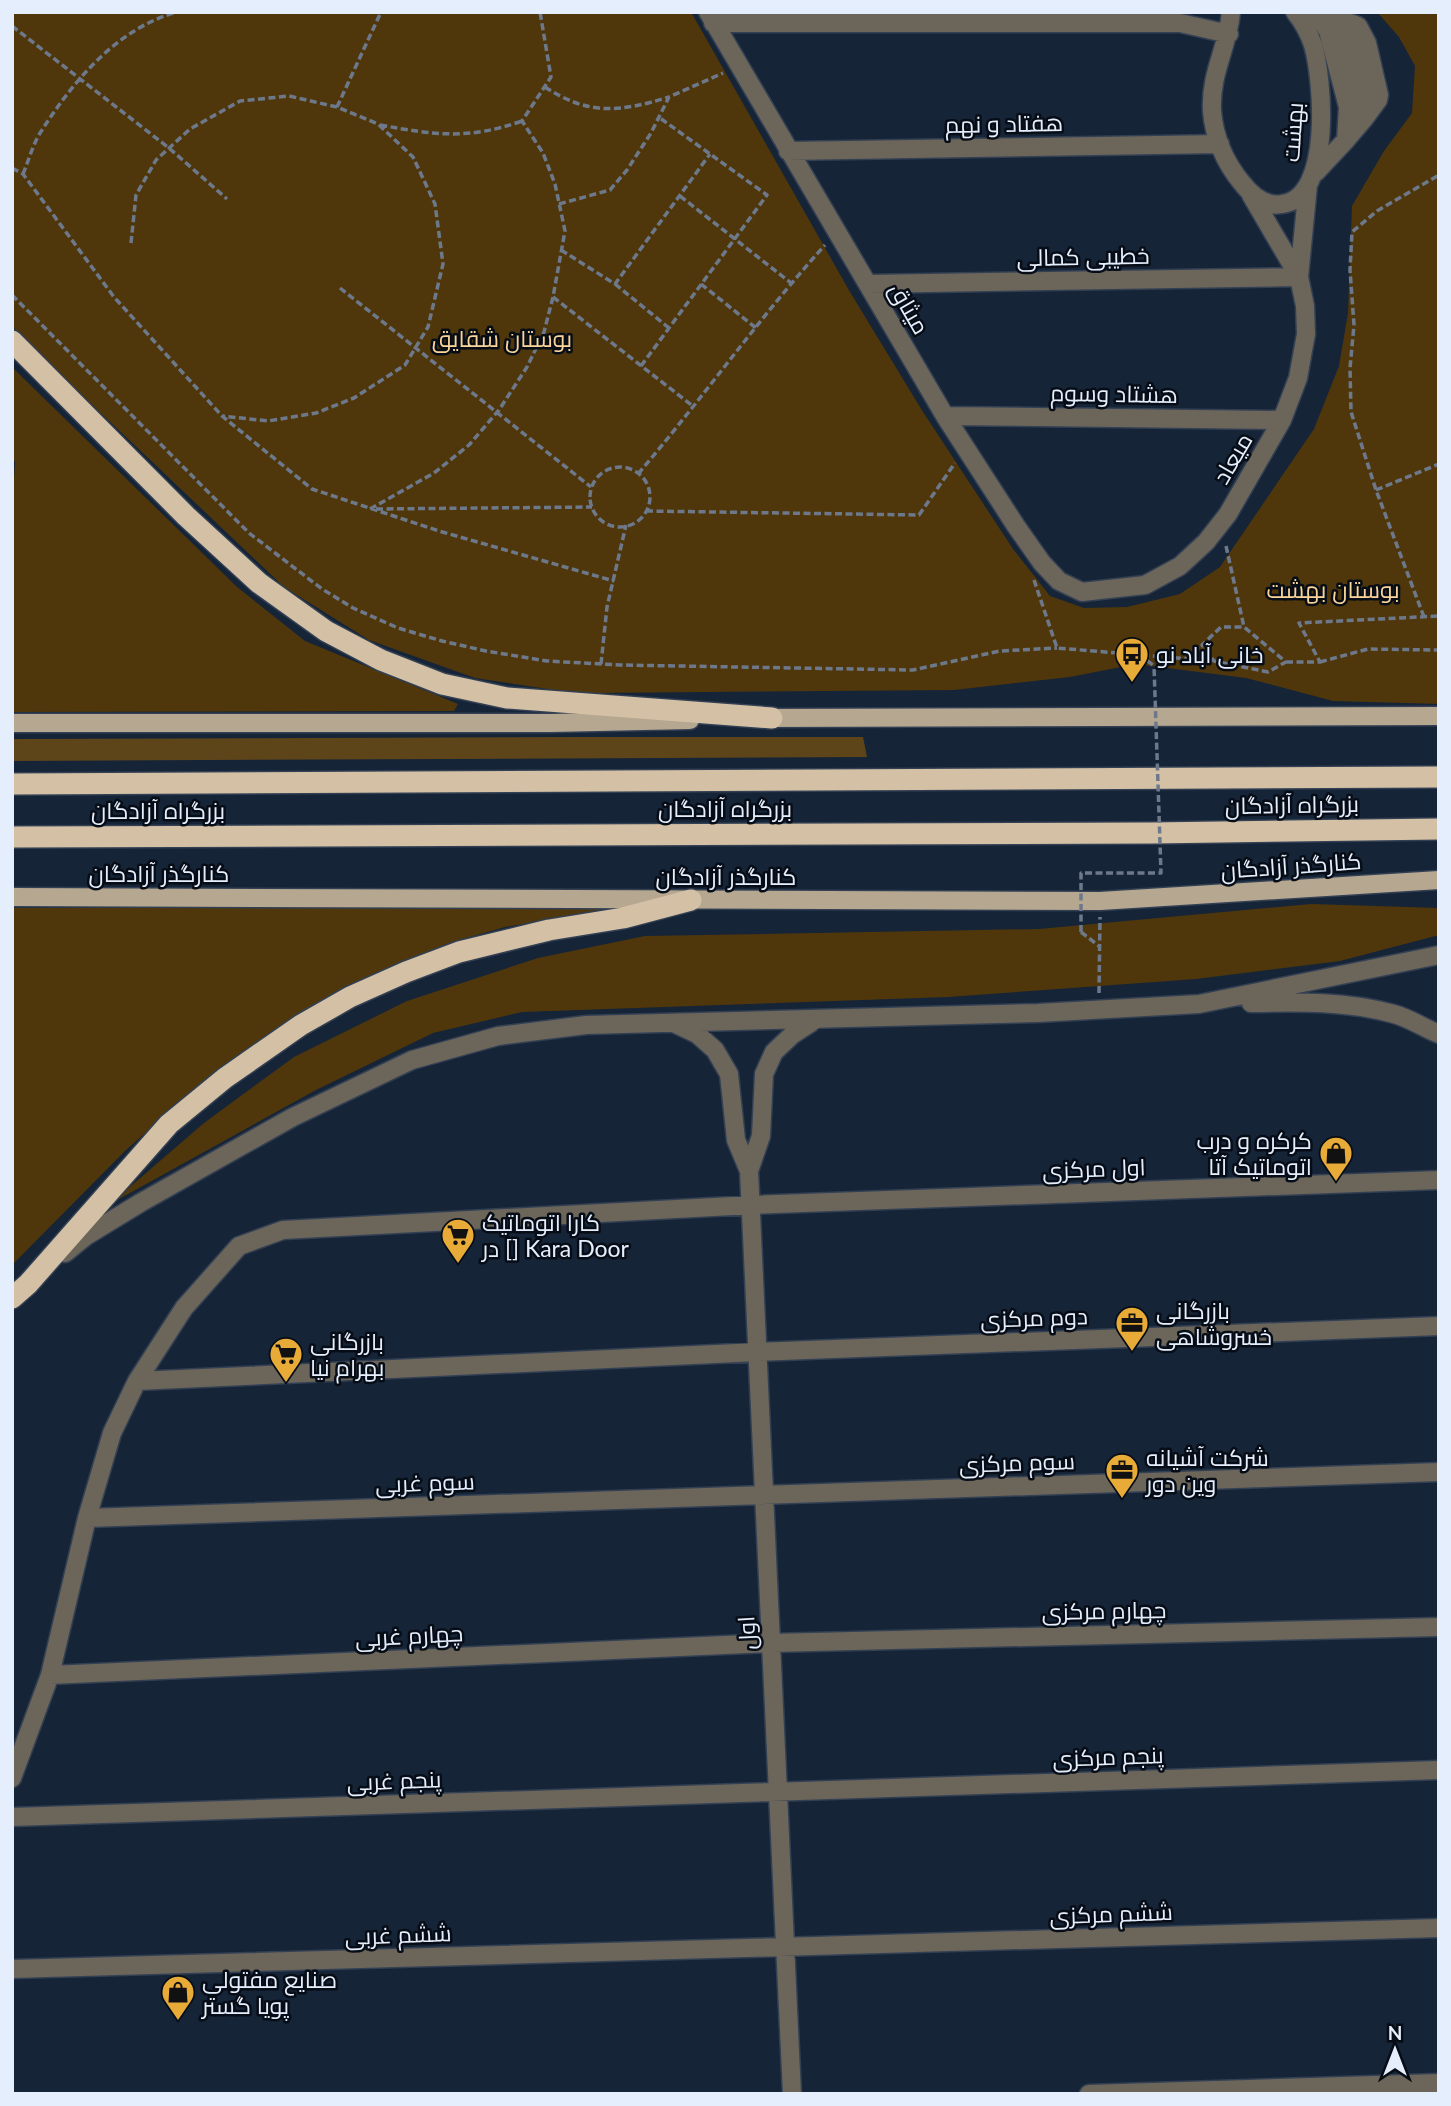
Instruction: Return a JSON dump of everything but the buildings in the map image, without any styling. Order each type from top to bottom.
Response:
[{"type":"highway","points":[[12,341],[186,516],[260,583],[326,631],[381,660],[442,684],[506,698],[772,718]]},
{"type":"highway","name":"بزرگراه آزادگان","points":[[12,784],[1439,776]]},
{"type":"highway","name":"بزرگراه آزادگان","points":[[12,837],[1152,833],[1439,829]]},
{"type":"highway","points":[[20,1291],[169,1124],[225,1078],[301,1025],[350,997],[459,952],[538,932],[623,918],[691,900]]},
{"type":"main road","points":[[12,723],[551,723],[772,718],[1439,716]]},
{"type":"main road","name":"کنارگذر آزادگان","points":[[12,897],[1100,901],[1437,880]]},
{"type":"street","points":[[1231,12],[1229,34],[1220,52],[1212,90],[1212,113],[1220,144],[1232,170],[1250,193],[1299,277]]},
{"type":"street","name":"بهشت","points":[[1250,193],[1274,205],[1288,204],[1302,194],[1311,180],[1320,139],[1319,86],[1314,47],[1295,12]]},
{"type":"street","points":[[1316,12],[1328,31],[1348,107],[1346,140]]},
{"type":"street","points":[[1299,277],[1311,180],[1364,119],[1363,101],[1346,36],[1332,15]]},
{"type":"street","points":[[710,18],[1180,23],[1229,34]]},
{"type":"street","name":"میثاق","points":[[710,18],[945,416],[1042,563],[1059,581],[1082,592],[1102,591]]},
{"type":"street","name":"هفتاد و نهم","points":[[788,151],[1220,144]]},
{"type":"street","name":"خطیبی کمالی","points":[[868,284],[1299,277]]},
{"type":"street","name":"میعاد","points":[[1102,591],[1145,585],[1180,566],[1206,542],[1220,524],[1282,420],[1298,378],[1306,334],[1305,306],[1299,277]]},
{"type":"street","name":"هشتاد وسوم","points":[[945,416],[1282,420]]},
{"type":"street","points":[[1199,1004],[1439,955]]},
{"type":"street","points":[[20,1291],[86,1236],[293,1117],[412,1060],[498,1036],[586,1025],[815,1020],[1304,1002],[1348,1004],[1396,1014],[1439,1034]]},
{"type":"street","name":"اول","points":[[749,1171],[761,1136],[764,1074],[774,1052],[792,1035],[815,1020]]},
{"type":"street","name":"اول","points":[[673,1022],[697,1034],[715,1050],[729,1074],[736,1140],[749,1171],[792,2094]]},
{"type":"street","name":"اول مرکزی","points":[[136,1381],[184,1308],[239,1246],[283,1230],[751,1205],[1439,1180]]},
{"type":"street","name":"دوم مرکزی","points":[[136,1381],[758,1352],[1439,1326]]},
{"type":"street","points":[[12,1779],[50,1675],[87,1517],[112,1433],[136,1381]]},
{"type":"street","name":"سوم مرکزی","points":[[764,1495],[1439,1472]]},
{"type":"street","name":"سوم غربی","points":[[87,1517],[764,1495]]},
{"type":"street","name":"چهارم مرکزی","points":[[771,1643],[1439,1627]]},
{"type":"street","name":"چهارم غربی","points":[[50,1675],[771,1643]]},
{"type":"street","name":"پنجم مرکزی","points":[[778,1792],[1439,1770]]},
{"type":"street","name":"پنجم غربی","points":[[12,1817],[778,1792]]},
{"type":"street","name":"ششم مرکزی","points":[[785,1947],[1439,1928]]},
{"type":"street","name":"ششم غربی","points":[[12,1969],[785,1947]]},
{"type":"street","points":[[1088,2094],[1439,2082]]},
{"type":"path","points":[[23,174],[40,131],[81,78],[111,45],[157,18],[177,12]]},
{"type":"path","points":[[337,107],[381,12]]},
{"type":"path","points":[[131,243],[136,195],[156,160],[190,129],[240,101],[289,96],[337,107],[378,124],[426,133],[465,135],[496,130],[522,121],[551,77],[540,12]]},
{"type":"path","points":[[12,26],[169,148],[228,199]]},
{"type":"path","points":[[544,87],[566,101],[593,108],[636,107],[669,97],[738,66]]},
{"type":"path","points":[[559,204],[610,190],[627,170],[660,118],[669,97]]},
{"type":"path","points":[[641,366],[767,195],[660,118]]},
{"type":"path","points":[[370,509],[434,473],[469,445],[497,412],[527,367],[544,332],[565,231],[544,153],[522,121]]},
{"type":"path","points":[[222,416],[268,421],[316,414],[354,398],[405,365],[428,327],[443,264],[435,204],[413,157],[378,124]]},
{"type":"path","points":[[615,284],[710,154]]},
{"type":"path","points":[[12,168],[23,174],[114,297],[222,416],[312,489],[439,531],[614,581]]},
{"type":"path","points":[[1424,617],[1376,490],[1352,412],[1350,368],[1354,325],[1350,270],[1352,232],[1377,211],[1439,175]]},
{"type":"path","points":[[680,196],[791,283]]},
{"type":"path","points":[[638,474],[791,283],[837,232]]},
{"type":"path","points":[[561,250],[615,284],[668,328]]},
{"type":"path","points":[[701,284],[756,328]]},
{"type":"path","points":[[340,288],[591,487]]},
{"type":"path","points":[[12,295],[249,533],[353,608],[398,628],[442,641],[547,661],[913,670],[1000,651],[1057,648],[1214,661],[1268,672],[1286,662],[1320,662],[1368,649],[1439,650]]},
{"type":"path","points":[[553,297],[694,407]]},
{"type":"path","points":[[646,512],[919,515],[965,448]]},
{"type":"path","points":[[1376,490],[1439,464]]},
{"type":"path","points":[[624,467],[638,474],[649,493],[646,512],[640,519],[626,525],[613,526],[604,522],[592,507],[591,487],[596,478],[613,468],[624,467]]},
{"type":"path","points":[[370,509],[592,507]]},
{"type":"path","points":[[1220,524],[1244,627],[1286,662]]},
{"type":"path","points":[[601,664],[607,607],[626,525]]},
{"type":"path","points":[[1032,575],[1057,648]]},
{"type":"path","points":[[1320,662],[1299,624],[1439,616]]},
{"type":"path","points":[[1214,661],[1202,645],[1221,627],[1244,627]]},
{"type":"path","points":[[1100,947],[1082,932],[1081,873],[1161,873],[1154,666],[1139,654]]},
{"type":"path","points":[[1099,1010],[1100,901]]},
{"type":"green space","name":"بوستان شقایق","points":[[12,12],[691,12],[850,292],[923,412],[1013,549],[1050,596],[1084,608],[1127,607],[1180,594],[1220,567],[1314,429],[1339,366],[1348,313],[1352,206],[1384,151],[1412,113],[1415,66],[1399,37],[1377,12],[1439,12],[1439,704],[1333,701],[1246,678],[1136,664],[1070,677],[954,690],[594,693],[561,691],[475,678],[369,640],[284,587],[12,326]]},
{"type":"green space","points":[[12,367],[237,587],[305,641],[458,704],[454,711],[12,712],[12,511],[15,463],[12,452]]},
{"type":"green space","points":[[1311,904],[1439,908],[1439,935],[1340,961],[1196,979],[948,997],[522,1012],[433,1033],[316,1090],[110,1204],[204,1123],[294,1057],[407,1001],[538,958],[645,936],[1039,929]]},
{"type":"green space","points":[[12,908],[621,908],[505,927],[449,943],[393,966],[321,1002],[161,1119],[125,1151],[12,1265]]},
{"type":"shaded area","points":[[863,737],[867,757],[12,761],[12,739]]},
{"type":"place","name":"خانی آباد نو","points":[[1132,684]]},
{"type":"place","name":"کرکره و درب اتوماتیک آتا","points":[[1336,1183]]},
{"type":"place","name":"کارا اتوماتیک در [] Kara Door","points":[[458,1265]]},
{"type":"place","name":"بازرگانی خسروشاهی","points":[[1132,1353]]},
{"type":"place","name":"بازرگانی بهرام نیا","points":[[286,1384]]},
{"type":"place","name":"شرکت آشیانه وین دور","points":[[1122,1500]]},
{"type":"place","name":"صنایع مفتولی پویا گستر","points":[[178,2022]]},
{"type":"park label","name":"بوستان بهشت","points":[[1333,589]]}]
